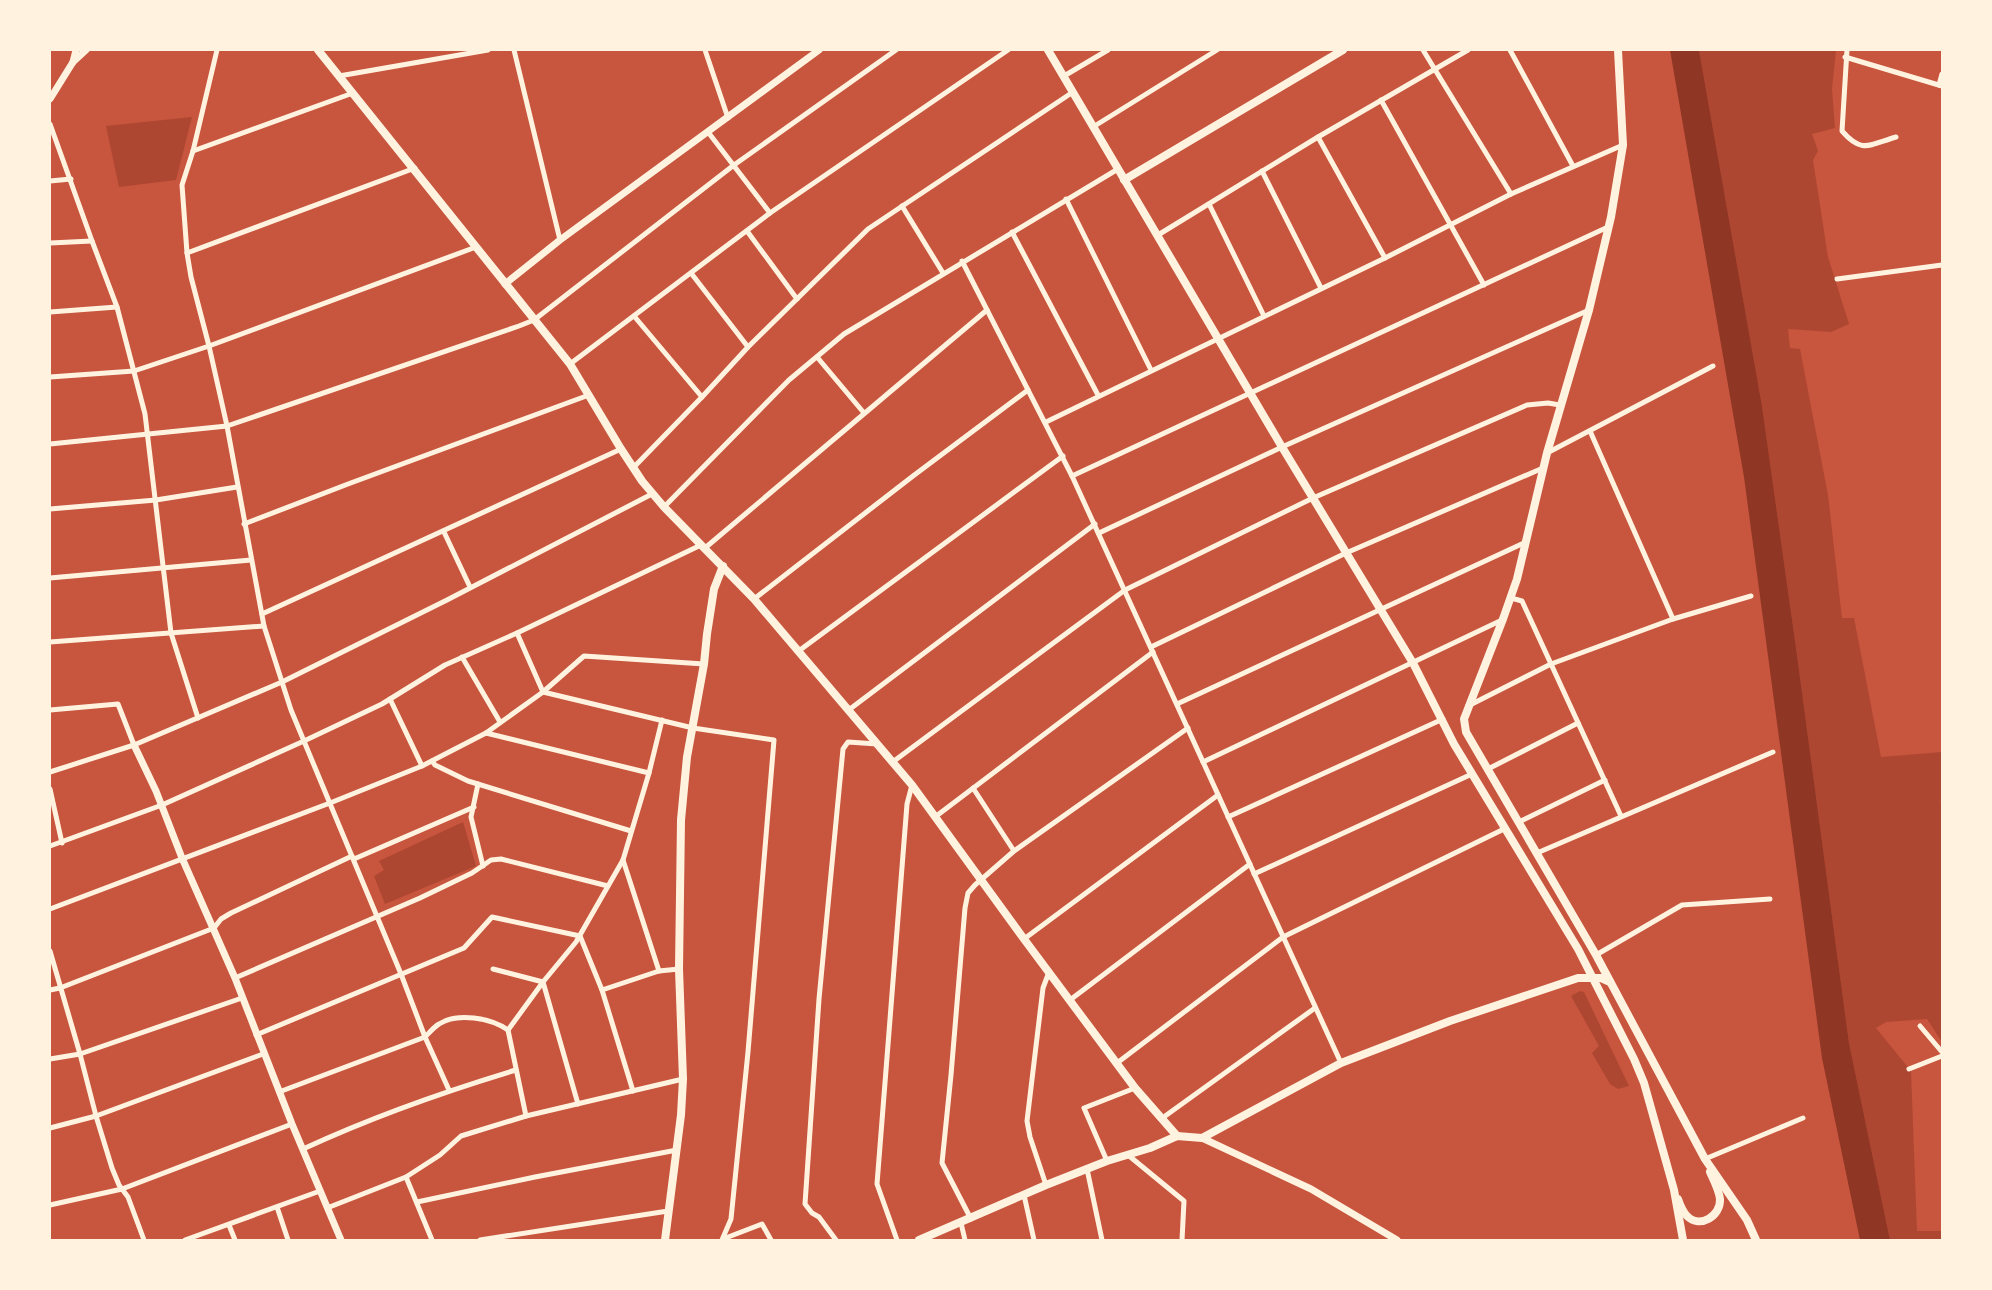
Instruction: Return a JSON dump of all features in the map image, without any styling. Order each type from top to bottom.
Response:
[{"type":"main road","points":[[318,50],[570,364],[621,449],[652,494],[754,599],[894,761],[1135,1088],[1178,1136]]},
{"type":"main road","points":[[1048,50],[1282,447],[1413,663],[1454,744],[1578,949],[1644,1083],[1674,1190],[1683,1240]]},
{"type":"main road","points":[[1124,180],[1343,50]]},
{"type":"main road","points":[[1618,50],[1623,145],[1618,181],[1589,310],[1560,405],[1511,598],[1464,719],[1466,732],[1596,955],[1705,1159],[1717,1187],[1720,1200],[1719,1209],[1708,1220],[1694,1220],[1687,1216],[1674,1190]]},
{"type":"main road","points":[[665,1240],[677,1150],[683,1079],[679,969],[681,820],[687,757],[704,664],[714,589],[723,566]]},
{"type":"main road","points":[[919,1240],[1107,1161],[1150,1148],[1178,1136],[1202,1138],[1341,1063],[1450,1021],[1578,978],[1610,982]]},
{"type":"main road","points":[[1705,1159],[1747,1220],[1756,1240]]},
{"type":"street","points":[[73,62],[76,50]]},
{"type":"street","points":[[50,99],[73,62],[86,50]]},
{"type":"street","points":[[218,50],[193,151],[182,185],[187,253],[227,426],[264,626],[304,741],[425,1037],[449,1090]]},
{"type":"street","points":[[339,76],[488,50]]},
{"type":"street","points":[[514,50],[560,240]]},
{"type":"street","points":[[705,50],[728,118]]},
{"type":"street","points":[[505,284],[560,240],[819,50]]},
{"type":"street","points":[[50,444],[148,436],[227,426],[534,320],[734,165],[896,50]]},
{"type":"street","points":[[570,364],[770,213],[1008,50]]},
{"type":"street","points":[[1064,76],[1108,50]]},
{"type":"street","points":[[1093,127],[1217,50]]},
{"type":"street","points":[[1423,50],[1511,194]]},
{"type":"street","points":[[1158,236],[1318,137],[1468,50]]},
{"type":"street","points":[[1510,50],[1574,166]]},
{"type":"street","points":[[1847,50],[1842,130],[1853,143],[1865,146],[1896,137]]},
{"type":"street","points":[[1845,57],[1941,86],[1942,74]]},
{"type":"street","points":[[633,468],[702,398],[748,346],[868,229],[1073,92]]},
{"type":"street","points":[[193,151],[353,93]]},
{"type":"street","points":[[1382,100],[1484,285]]},
{"type":"street","points":[[50,124],[117,308],[145,414],[171,633],[198,718]]},
{"type":"street","points":[[708,132],[770,213]]},
{"type":"street","points":[[1318,137],[1385,258]]},
{"type":"street","points":[[1046,422],[1385,258],[1511,194],[1623,145]]},
{"type":"street","points":[[187,253],[415,168]]},
{"type":"street","points":[[664,507],[789,380],[844,334],[1118,169]]},
{"type":"street","points":[[1262,171],[1321,288]]},
{"type":"street","points":[[50,181],[71,179]]},
{"type":"street","points":[[1066,199],[1151,370]]},
{"type":"street","points":[[1209,204],[1264,316]]},
{"type":"street","points":[[902,206],[943,273]]},
{"type":"street","points":[[1072,476],[1608,227]]},
{"type":"street","points":[[747,231],[796,299]]},
{"type":"street","points":[[1012,232],[1098,395]]},
{"type":"street","points":[[50,243],[92,241]]},
{"type":"street","points":[[50,377],[134,371],[209,346],[476,247]]},
{"type":"street","points":[[963,261],[1063,456],[1341,1063]]},
{"type":"street","points":[[1838,279],[1942,265]]},
{"type":"street","points":[[691,273],[748,346]]},
{"type":"street","points":[[50,312],[117,308]]},
{"type":"street","points":[[50,846],[162,805],[304,741],[390,699],[462,657],[703,547],[987,310]]},
{"type":"street","points":[[1099,533],[1282,447],[1589,310]]},
{"type":"street","points":[[634,316],[702,398]]},
{"type":"street","points":[[817,357],[864,413]]},
{"type":"street","points":[[1547,453],[1713,366]]},
{"type":"street","points":[[754,599],[1028,390]]},
{"type":"street","points":[[244,524],[589,395]]},
{"type":"street","points":[[894,761],[1125,590],[1313,498],[1527,405],[1548,403],[1560,405]]},
{"type":"street","points":[[1590,431],[1673,619]]},
{"type":"street","points":[[262,614],[621,449]]},
{"type":"street","points":[[800,650],[1063,456]]},
{"type":"street","points":[[935,817],[1152,650],[1346,553],[1543,468]]},
{"type":"street","points":[[50,509],[156,500],[237,487]]},
{"type":"street","points":[[50,772],[135,745],[282,682],[652,494]]},
{"type":"street","points":[[850,710],[1095,524]]},
{"type":"street","points":[[444,532],[470,587]]},
{"type":"street","points":[[1177,704],[1526,542]]},
{"type":"street","points":[[50,578],[251,560]]},
{"type":"street","points":[[1467,707],[1551,664],[1673,619],[1751,596]]},
{"type":"street","points":[[1511,598],[1522,601],[1621,816]]},
{"type":"street","points":[[1203,762],[1503,619]]},
{"type":"street","points":[[50,642],[264,626]]},
{"type":"street","points":[[517,633],[543,692]]},
{"type":"street","points":[[50,909],[422,766],[486,733],[543,692],[584,656],[704,664]]},
{"type":"street","points":[[462,657],[500,722]]},
{"type":"street","points":[[543,692],[693,728],[774,740],[731,1219],[722,1240]]},
{"type":"street","points":[[390,699],[422,766]]},
{"type":"street","points":[[50,710],[118,704],[235,978],[263,1054],[341,1240]]},
{"type":"street","points":[[1228,817],[1443,719]]},
{"type":"street","points":[[508,1030],[580,936],[623,860],[663,720]]},
{"type":"street","points":[[1488,769],[1578,723]]},
{"type":"street","points":[[971,1219],[942,1163],[968,893],[1014,851],[1188,728]]},
{"type":"street","points":[[486,733],[649,773]]},
{"type":"street","points":[[836,1240],[819,1217],[812,1213],[805,1204],[819,999],[843,749],[848,742],[878,744]]},
{"type":"street","points":[[1537,853],[1773,752]]},
{"type":"street","points":[[432,761],[435,765],[478,784],[632,831]]},
{"type":"street","points":[[1254,874],[1472,774]]},
{"type":"street","points":[[1519,822],[1605,780]]},
{"type":"street","points":[[478,784],[471,817],[483,866]]},
{"type":"street","points":[[897,1240],[877,1184],[905,827],[912,785]]},
{"type":"street","points":[[973,788],[1014,851]]},
{"type":"street","points":[[50,789],[62,843]]},
{"type":"street","points":[[1024,939],[1218,795]]},
{"type":"street","points":[[50,990],[214,928],[221,918],[231,913],[353,857],[474,807]]},
{"type":"street","points":[[1117,1063],[1283,937],[1504,829]]},
{"type":"street","points":[[235,978],[420,898],[491,861],[501,859],[608,885]]},
{"type":"street","points":[[623,860],[659,970]]},
{"type":"street","points":[[1070,1000],[1250,864]]},
{"type":"street","points":[[1596,955],[1682,905],[1770,899]]},
{"type":"street","points":[[256,1035],[464,948],[492,917],[580,936]]},
{"type":"street","points":[[580,936],[602,990],[633,1091]]},
{"type":"street","points":[[50,951],[112,1168],[128,1197],[144,1240]]},
{"type":"street","points":[[493,969],[543,982]]},
{"type":"street","points":[[602,990],[659,970],[679,969]]},
{"type":"street","points":[[1046,1185],[1027,1121],[1042,994],[1049,972]]},
{"type":"street","points":[[543,982],[578,1104]]},
{"type":"street","points":[[50,1059],[80,1054],[242,998]]},
{"type":"street","points":[[1161,1119],[1315,1008]]},
{"type":"street","points":[[279,1092],[425,1037],[440,1023],[456,1018],[472,1019],[498,1023],[508,1030],[526,1116]]},
{"type":"street","points":[[1909,1069],[1942,1054],[1920,1026]]},
{"type":"street","points":[[50,1128],[96,1116],[263,1054]]},
{"type":"street","points":[[303,1149],[342,1131],[449,1090],[516,1070]]},
{"type":"street","points":[[327,1208],[406,1177],[440,1155],[461,1136],[526,1116],[683,1079]]},
{"type":"street","points":[[1107,1161],[1084,1108],[1135,1088]]},
{"type":"street","points":[[1705,1159],[1803,1118]]},
{"type":"street","points":[[50,1205],[122,1189],[292,1124]]},
{"type":"street","points":[[1202,1138],[1303,1185],[1397,1240]]},
{"type":"street","points":[[417,1202],[677,1150]]},
{"type":"street","points":[[1128,1155],[1184,1201],[1182,1240]]},
{"type":"street","points":[[1088,1169],[1102,1240]]},
{"type":"street","points":[[406,1177],[432,1240]]},
{"type":"street","points":[[185,1240],[320,1191]]},
{"type":"street","points":[[1024,1195],[1034,1240]]},
{"type":"street","points":[[277,1207],[288,1240]]},
{"type":"street","points":[[480,1240],[669,1211]]},
{"type":"street","points":[[961,1223],[965,1240]]},
{"type":"street","points":[[229,1224],[235,1240]]},
{"type":"street","points":[[722,1240],[762,1224],[771,1240]]},
{"type":"shaded area","points":[[1670,50],[1699,50],[1762,406],[1849,1043],[1890,1240],[1860,1240],[1822,1058],[1744,477]]},
{"type":"shaded area","points":[[1699,50],[1836,50],[1832,89],[1835,128],[1812,134],[1818,151],[1813,160],[1828,257],[1849,324],[1831,332],[1788,329],[1790,348],[1800,349],[1828,495],[1842,618],[1854,618],[1881,757],[1942,752],[1942,797],[1939,804],[1942,799],[1942,1042],[1927,1019],[1886,1022],[1876,1028],[1911,1071],[1917,1231],[1942,1231],[1942,1240],[1890,1240],[1849,1043],[1762,406]]},
{"type":"shaded area","points":[[192,117],[176,180],[119,187],[106,126]]},
{"type":"shaded area","points":[[463,822],[476,866],[385,904],[374,876],[384,870],[379,861]]},
{"type":"shaded area","points":[[1580,991],[1584,992],[1629,1086],[1618,1089],[1610,1084],[1592,1053],[1599,1046],[1571,996]]}]
